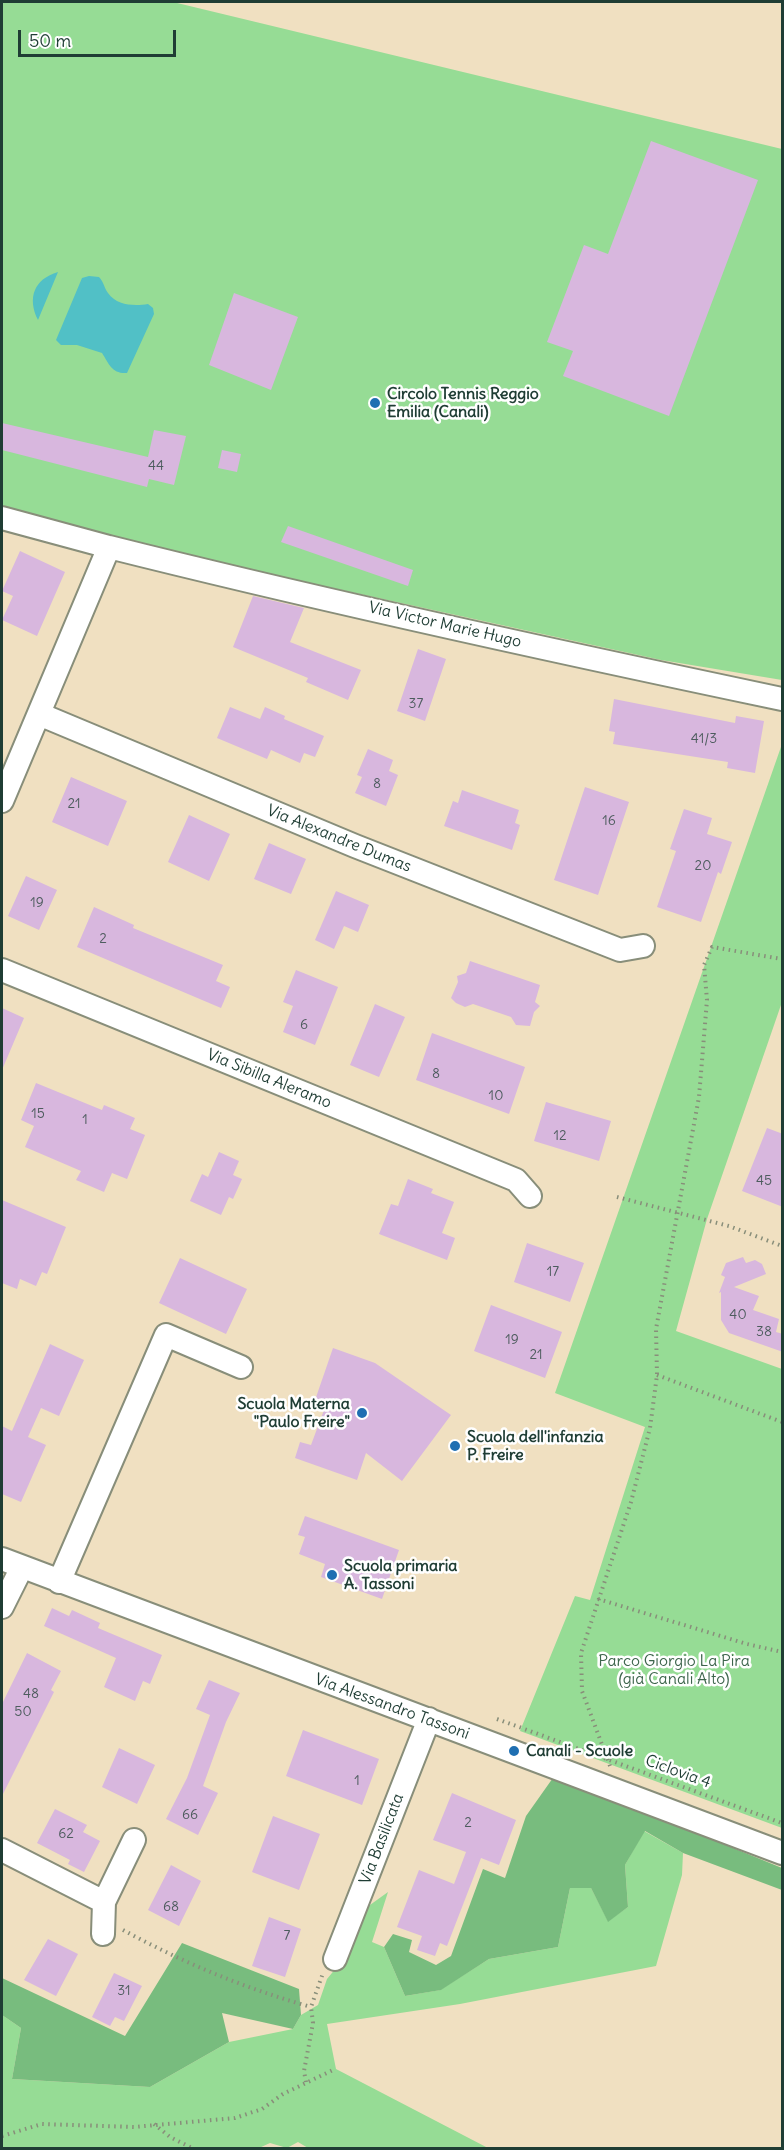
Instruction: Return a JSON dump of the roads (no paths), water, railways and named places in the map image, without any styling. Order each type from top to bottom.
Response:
[{"type":"street","name":"Via Victor Marie Hugo","points":[[2,518],[197,569],[586,658],[783,699]]},
{"type":"street","points":[[2,801],[110,547]]},
{"type":"street","name":"Via Alexandre Dumas","points":[[39,714],[355,846],[609,946],[620,950],[643,946]]},
{"type":"street","name":"Via Sibilla Aleramo","points":[[2,970],[516,1180],[530,1196]]},
{"type":"street","points":[[59,1582],[166,1335],[241,1367]]},
{"type":"street","points":[[2,1607],[12,1564]]},
{"type":"street","name":"Via Alessandro Tassoni","points":[[12,1564],[783,1853]]},
{"type":"street","name":"Via Basilicata","points":[[335,1959],[429,1719]]},
{"type":"street","points":[[2,1850],[103,1918],[134,1840]]},
{"type":"water","points":[[58,272],[38,320],[33,304],[35,290],[43,279]]},
{"type":"water","points":[[99,277],[108,293],[121,303],[148,304],[153,308],[154,314],[127,373],[114,370],[102,353],[77,345],[61,345],[56,340],[82,278]]},
{"type":"place","name":"Circolo Tennis Reggio Emilia (Canali)","points":[[375,403]]},
{"type":"place","name":"Scuola Materna \"Paulo Freire\"","points":[[362,1413]]},
{"type":"place","name":"Scuola dell'infanzia P. Freire","points":[[455,1446]]},
{"type":"place","name":"Scuola primaria A. Tassoni","points":[[332,1575]]},
{"type":"place","name":"Canali - Scuole","points":[[514,1751]]},
{"type":"park label","name":"Parco Giorgio La Pira (già Canali Alto)","points":[[674,1670]]}]
